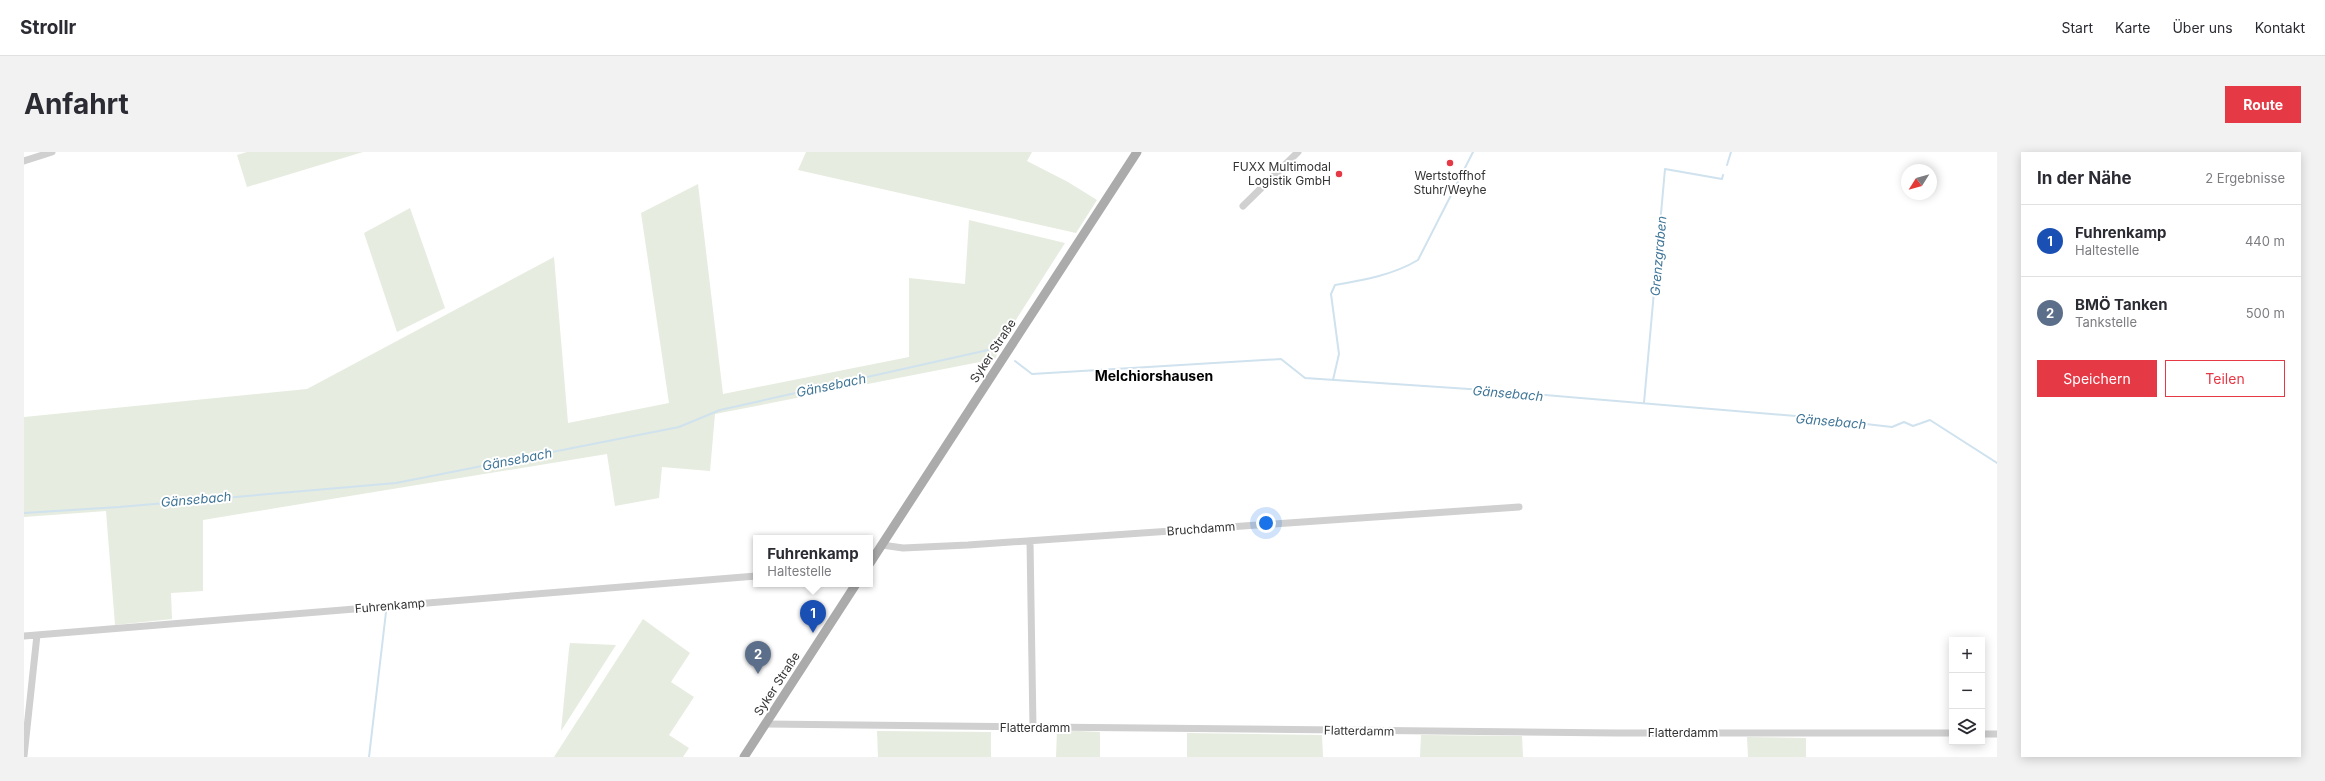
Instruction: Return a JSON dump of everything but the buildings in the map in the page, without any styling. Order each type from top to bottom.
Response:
[{"type":"main road","name":"Syker Straße","points":[[873,558],[1137,152]]},
{"type":"main road","name":"Syker Straße","points":[[744,757],[854,587]]},
{"type":"street","points":[[24,161],[52,152]]},
{"type":"street","points":[[1243,206],[1298,152]]},
{"type":"street","name":"Bruchdamm","points":[[882,545],[903,548],[1030,541],[1519,507]]},
{"type":"street","points":[[1030,541],[1033,728]]},
{"type":"street","name":"Fuhrenkamp","points":[[24,636],[753,576]]},
{"type":"street","points":[[24,756],[37,635]]},
{"type":"street","name":"Flatterdamm","points":[[766,724],[1616,733],[1949,734]]},
{"type":"street","points":[[1985,734],[1997,734]]},
{"type":"shaded area","points":[[247,152],[363,152],[247,187],[237,155]]},
{"type":"shaded area","points":[[806,152],[1032,152],[1027,161],[1068,182],[1097,200],[1076,233],[798,170]]},
{"type":"shaded area","points":[[698,184],[723,394],[909,357],[909,278],[965,284],[969,220],[1065,243],[1005,337],[995,359],[715,414],[710,471],[662,467],[659,498],[615,506],[607,454],[203,520],[203,591],[171,593],[172,619],[115,625],[106,511],[24,517],[24,417],[307,389],[554,257],[568,423],[669,403],[641,213]]},
{"type":"shaded area","points":[[410,208],[445,308],[397,332],[364,233]]},
{"type":"shaded area","points":[[643,619],[690,653],[671,682],[694,697],[669,735],[689,748],[683,757],[554,757]]},
{"type":"shaded area","points":[[570,643],[616,645],[561,731],[569,649]]},
{"type":"shaded area","points":[[1057,730],[1100,732],[1100,757],[1056,757]]},
{"type":"shaded area","points":[[877,731],[991,732],[991,757],[878,757]]},
{"type":"shaded area","points":[[1187,733],[1322,735],[1323,757],[1187,757]]},
{"type":"shaded area","points":[[1421,735],[1522,736],[1523,757],[1420,757]]},
{"type":"shaded area","points":[[1747,737],[1806,738],[1806,757],[1748,757]]},
{"type":"waterway","points":[[1333,380],[1339,354],[1331,294],[1335,285],[1367,279],[1399,270],[1418,260],[1473,152]]},
{"type":"waterway","name":"Grenzgraben","points":[[1727,165],[1731,152]]},
{"type":"waterway","name":"Grenzgraben","points":[[1644,403],[1665,169],[1722,179],[1723,175]]},
{"type":"waterway","name":"Gänsebach","points":[[24,513],[119,507],[396,483],[679,427],[720,410],[997,348],[999,350]]},
{"type":"waterway","name":"Gänsebach","points":[[1015,361],[1032,374],[1281,359],[1305,378],[1484,390],[1796,416],[1892,427],[1904,422],[1913,426],[1930,420],[1997,463]]},
{"type":"waterway","points":[[369,757],[386,612]]},
{"type":"place","name":"Wertstoffhof Stuhr/Weyhe","points":[[1450,163]]},
{"type":"place","name":"FUXX Multimodal Logistik GmbH","points":[[1339,174]]},
{"type":"place","name":"Fuhrenkamp","points":[[813,633]]},
{"type":"place","name":"BMÖ Tanken","points":[[758,674]]},
{"type":"district","name":"Melchiorshausen","points":[[1154,376]]}]
